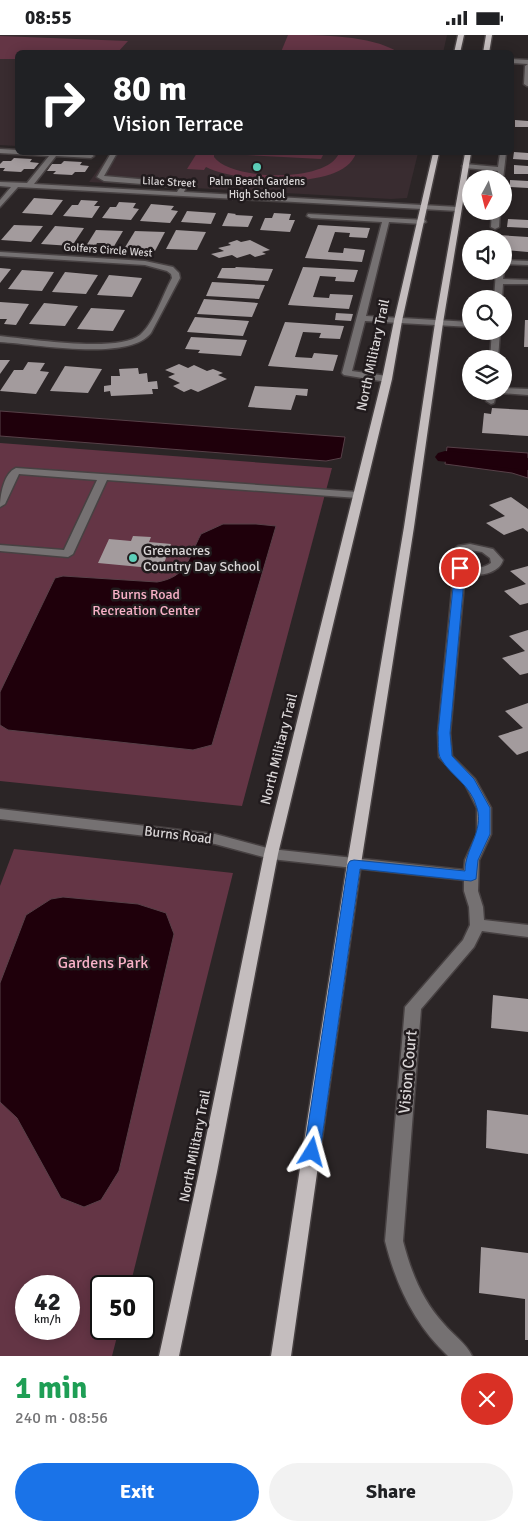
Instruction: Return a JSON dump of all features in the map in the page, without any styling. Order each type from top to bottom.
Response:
[{"type":"main road","points":[[458,50],[461,35]]},
{"type":"main road","points":[[486,50],[489,35]]},
{"type":"main road","name":"North Military Trail","points":[[169,1356],[208,1172],[271,855],[387,379],[398,321],[422,222],[436,155]]},
{"type":"main road","points":[[281,1356],[354,864],[439,323],[468,155]]},
{"type":"street","points":[[514,62],[528,64],[527,84]]},
{"type":"street","points":[[0,151],[15,152]]},
{"type":"street","points":[[28,186],[53,155]]},
{"type":"street","points":[[72,155],[91,156]]},
{"type":"street","points":[[113,155],[100,177],[104,179],[184,185],[180,194]]},
{"type":"street","points":[[465,167],[501,169],[503,155]]},
{"type":"street","name":"Lilac Street","points":[[4,183],[28,186],[57,185],[180,194],[458,209]]},
{"type":"street","points":[[0,205],[16,185]]},
{"type":"street","points":[[311,215],[422,222]]},
{"type":"street","points":[[386,220],[347,373],[387,379]]},
{"type":"street","points":[[495,220],[495,227]]},
{"type":"street","name":"Golfers Circle West","points":[[0,254],[145,263],[170,269],[175,273],[176,278],[148,331],[135,341],[118,346],[98,347],[0,339]]},
{"type":"street","points":[[512,262],[528,263]]},
{"type":"street","points":[[498,290],[499,281],[528,282]]},
{"type":"street","points":[[361,318],[462,324]]},
{"type":"street","points":[[512,391],[528,392]]},
{"type":"street","points":[[0,503],[16,471],[358,495]]},
{"type":"street","points":[[0,548],[68,554],[103,477]]},
{"type":"street","points":[[460,568],[444,733],[446,757],[470,782],[484,808],[484,834],[472,860],[471,876],[471,891],[476,907],[477,925],[528,931]]},
{"type":"street","name":"Burns Road","points":[[0,814],[215,839],[271,855],[471,876]]},
{"type":"street","name":"Vision Court","points":[[462,1356],[445,1341],[425,1318],[410,1293],[400,1267],[394,1241],[413,1007],[469,943],[477,925]]},
{"type":"shaded area","points":[[0,35],[447,35],[444,50],[15,50],[15,146],[0,145]]},
{"type":"shaded area","name":"Palm Beach Gardens High School","points":[[109,155],[418,155],[407,198],[391,199],[89,182]]},
{"type":"shaded area","points":[[0,411],[345,437],[341,458],[326,461],[0,436]]},
{"type":"shaded area","points":[[447,447],[528,453],[528,478],[512,473],[445,464]]},
{"type":"shaded area","points":[[223,524],[276,526],[212,745],[193,750],[8,730],[0,725],[0,692],[55,578],[63,576],[157,582],[167,580],[181,571],[201,534]]},
{"type":"shaded area","points":[[63,897],[138,904],[166,913],[174,934],[119,1171],[101,1200],[84,1207],[61,1198],[17,1118],[0,1102],[0,983],[26,915],[51,899]]},
{"type":"green space","points":[[288,35],[360,39],[387,46],[394,50],[282,50]]},
{"type":"green space","points":[[0,36],[128,41],[120,50],[15,50],[15,59],[0,59]]},
{"type":"green space","points":[[196,155],[214,155],[224,165],[239,171],[258,174],[299,174],[317,170],[331,163],[337,155],[355,155],[347,166],[331,174],[310,179],[287,181],[240,177],[206,167],[204,170],[187,169]]},
{"type":"green space","points":[[244,155],[323,155],[321,159]]},
{"type":"green space","name":"Burns Road Recreation Center","points":[[0,443],[332,468],[242,806],[0,781]]},
{"type":"green space","name":"Gardens Park","points":[[14,849],[233,873],[133,1275],[90,1275],[90,1340],[116,1340],[112,1356],[0,1356],[0,886]]},
{"type":"building","points":[[515,120],[528,121],[528,127],[515,127]]},
{"type":"building","points":[[514,152],[528,153],[528,160],[513,159]]},
{"type":"building","points":[[14,158],[32,159],[30,162],[39,163],[34,169],[24,169],[21,172],[3,171],[5,168],[0,168],[0,164],[3,161],[11,161]]},
{"type":"building","points":[[64,161],[82,162],[80,165],[89,166],[85,172],[75,172],[72,175],[53,174],[56,171],[47,171],[52,164],[61,164]]},
{"type":"building","points":[[514,165],[528,166],[528,174],[514,174]]},
{"type":"building","points":[[512,180],[528,181],[528,188],[512,187]]},
{"type":"building","points":[[34,198],[63,200],[52,215],[22,213]]},
{"type":"building","points":[[81,200],[98,201],[94,206],[100,206],[92,218],[63,216],[72,205],[78,205]]},
{"type":"building","points":[[119,202],[136,203],[133,208],[139,209],[131,220],[102,218],[110,207],[116,207]]},
{"type":"building","points":[[151,204],[174,206],[171,210],[178,211],[170,223],[140,221]]},
{"type":"building","points":[[187,211],[216,213],[211,224],[181,222]]},
{"type":"building","points":[[228,213],[253,216],[248,227],[222,226]]},
{"type":"building","points":[[274,213],[291,214],[289,220],[295,220],[290,232],[260,230],[265,218],[272,218]]},
{"type":"building","points":[[508,220],[528,220],[528,228],[507,227]]},
{"type":"building","points":[[14,225],[43,226],[31,242],[1,240]]},
{"type":"building","points":[[318,225],[370,228],[367,238],[349,237],[350,233],[335,232],[328,252],[343,253],[344,248],[365,250],[362,262],[305,258]]},
{"type":"building","points":[[55,226],[84,228],[72,246],[41,244]]},
{"type":"building","points":[[96,230],[123,231],[113,248],[102,247],[105,243],[97,243],[95,247],[86,246]]},
{"type":"building","points":[[176,230],[206,232],[197,250],[166,249]]},
{"type":"building","points":[[135,231],[165,232],[155,251],[124,249]]},
{"type":"building","points":[[512,236],[528,237],[528,252],[512,251]]},
{"type":"building","points":[[237,240],[241,242],[250,240],[270,250],[262,252],[266,254],[255,257],[250,254],[237,258],[232,255],[219,258],[211,254],[224,251],[218,248],[231,245],[228,243]]},
{"type":"building","points":[[303,267],[358,270],[354,282],[335,281],[336,277],[320,276],[313,297],[329,298],[330,294],[353,295],[349,309],[288,305]]},
{"type":"building","points":[[0,268],[11,269],[0,283]]},
{"type":"building","points":[[222,268],[273,269],[268,281],[217,278]]},
{"type":"building","points":[[22,270],[54,272],[42,291],[8,289]]},
{"type":"building","points":[[65,272],[98,275],[86,294],[52,292]]},
{"type":"building","points":[[109,275],[142,278],[132,297],[97,295]]},
{"type":"building","points":[[212,282],[265,285],[259,299],[206,296]]},
{"type":"building","points":[[204,299],[258,303],[252,317],[197,314]]},
{"type":"building","points":[[0,302],[29,304],[16,325],[4,324],[7,319],[0,319]]},
{"type":"building","points":[[44,303],[78,306],[65,326],[29,324]]},
{"type":"building","points":[[91,308],[125,310],[113,331],[77,329]]},
{"type":"building","points":[[336,313],[353,314],[351,321],[335,320]]},
{"type":"building","points":[[195,317],[249,321],[243,336],[187,332]]},
{"type":"building","points":[[525,320],[528,320],[528,347],[524,347]]},
{"type":"building","points":[[285,322],[344,326],[340,339],[319,338],[321,333],[303,332],[295,357],[312,358],[314,353],[338,355],[333,371],[268,366]]},
{"type":"building","points":[[191,337],[247,340],[241,356],[198,353],[200,350],[185,349]]},
{"type":"building","points":[[0,360],[10,360],[0,374]]},
{"type":"building","points":[[28,362],[45,363],[40,371],[49,372],[36,394],[0,391],[14,370],[23,370]]},
{"type":"building","points":[[179,364],[188,368],[194,365],[207,371],[213,369],[223,373],[218,375],[227,379],[198,392],[191,389],[184,392],[173,386],[180,383],[168,377],[175,374],[165,370]]},
{"type":"building","points":[[65,366],[102,369],[88,393],[50,391]]},
{"type":"building","points":[[138,368],[139,374],[147,373],[148,382],[157,381],[158,389],[152,389],[153,394],[111,396],[110,391],[104,392],[104,386],[111,385],[111,376],[120,376],[119,369]]},
{"type":"building","points":[[255,386],[308,389],[307,396],[296,395],[291,410],[248,407]]},
{"type":"building","points":[[492,408],[528,410],[528,436],[482,433],[484,413],[491,414]]},
{"type":"building","points":[[511,497],[528,509],[528,532],[523,528],[504,535],[486,523],[505,516],[489,505]]},
{"type":"building","points":[[133,536],[151,537],[149,542],[171,544],[162,569],[98,563],[109,539],[131,541]]},
{"type":"building","points":[[528,566],[528,603],[520,605],[504,591],[526,584],[510,571]]},
{"type":"building","points":[[528,630],[528,673],[520,675],[502,658],[525,651],[509,636]]},
{"type":"building","points":[[528,703],[528,751],[517,755],[498,736],[523,728],[505,711]]},
{"type":"building","points":[[493,995],[528,999],[528,1032],[491,1028]]},
{"type":"building","points":[[487,1110],[528,1115],[528,1154],[486,1148]]},
{"type":"building","points":[[481,1247],[528,1253],[528,1340],[525,1340],[525,1299],[479,1293]]},
{"type":"waterway","points":[[445,457],[528,464]]},
{"type":"place","name":"Palm Beach Gardens High School","points":[[257,167]]},
{"type":"place","name":"Greenacres Country Day School","points":[[133,558]]},
{"type":"route","points":[[312,1152],[354,864],[471,876],[472,860],[484,834],[484,808],[470,782],[446,757],[444,733],[460,568]]}]
